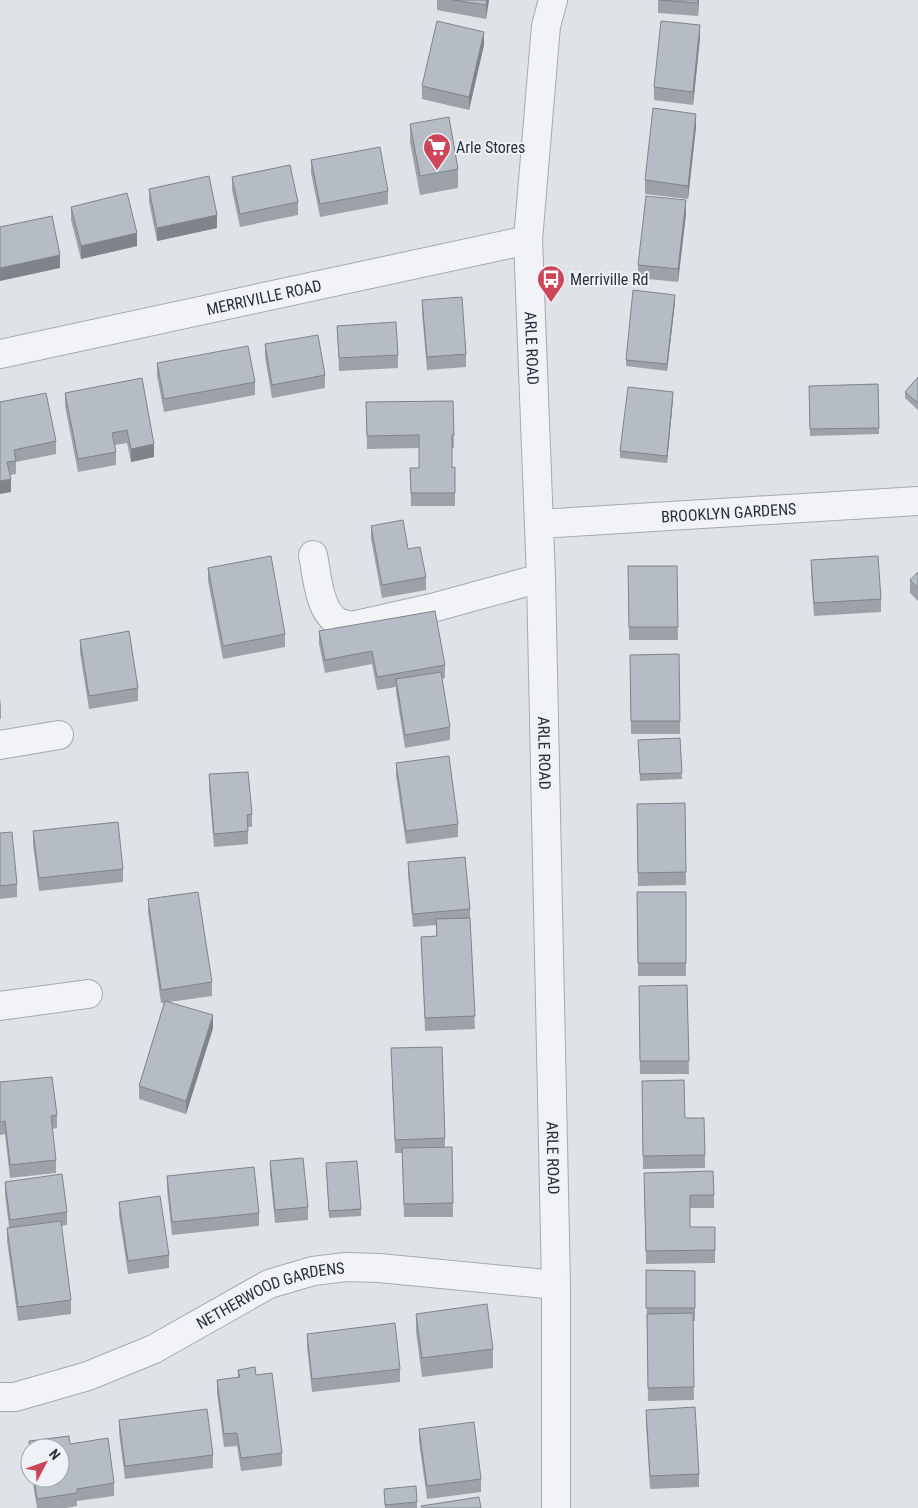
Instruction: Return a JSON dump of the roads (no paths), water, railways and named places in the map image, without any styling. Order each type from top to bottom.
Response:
[{"type":"street","name":"ARLE ROAD","points":[[553,0],[546,26],[528,240],[541,578],[556,1285],[556,1508]]},
{"type":"street","name":"MERRIVILLE ROAD","points":[[0,354],[528,240]]},
{"type":"street","name":"BROOKLYN GARDENS","points":[[539,524],[918,502]]},
{"type":"street","points":[[313,555],[325,608],[339,623],[352,626],[432,608],[541,578]]},
{"type":"street","points":[[0,745],[59,735]]},
{"type":"street","points":[[0,1006],[88,994]]},
{"type":"street","name":"NETHERWOOD GARDENS","points":[[0,1397],[15,1397],[88,1376],[154,1349],[269,1284],[313,1271],[346,1267],[379,1268],[556,1285]]},
{"type":"place","name":"Arle Stores","points":[[437,171]]},
{"type":"place","name":"Merriville Rd","points":[[551,303]]}]
